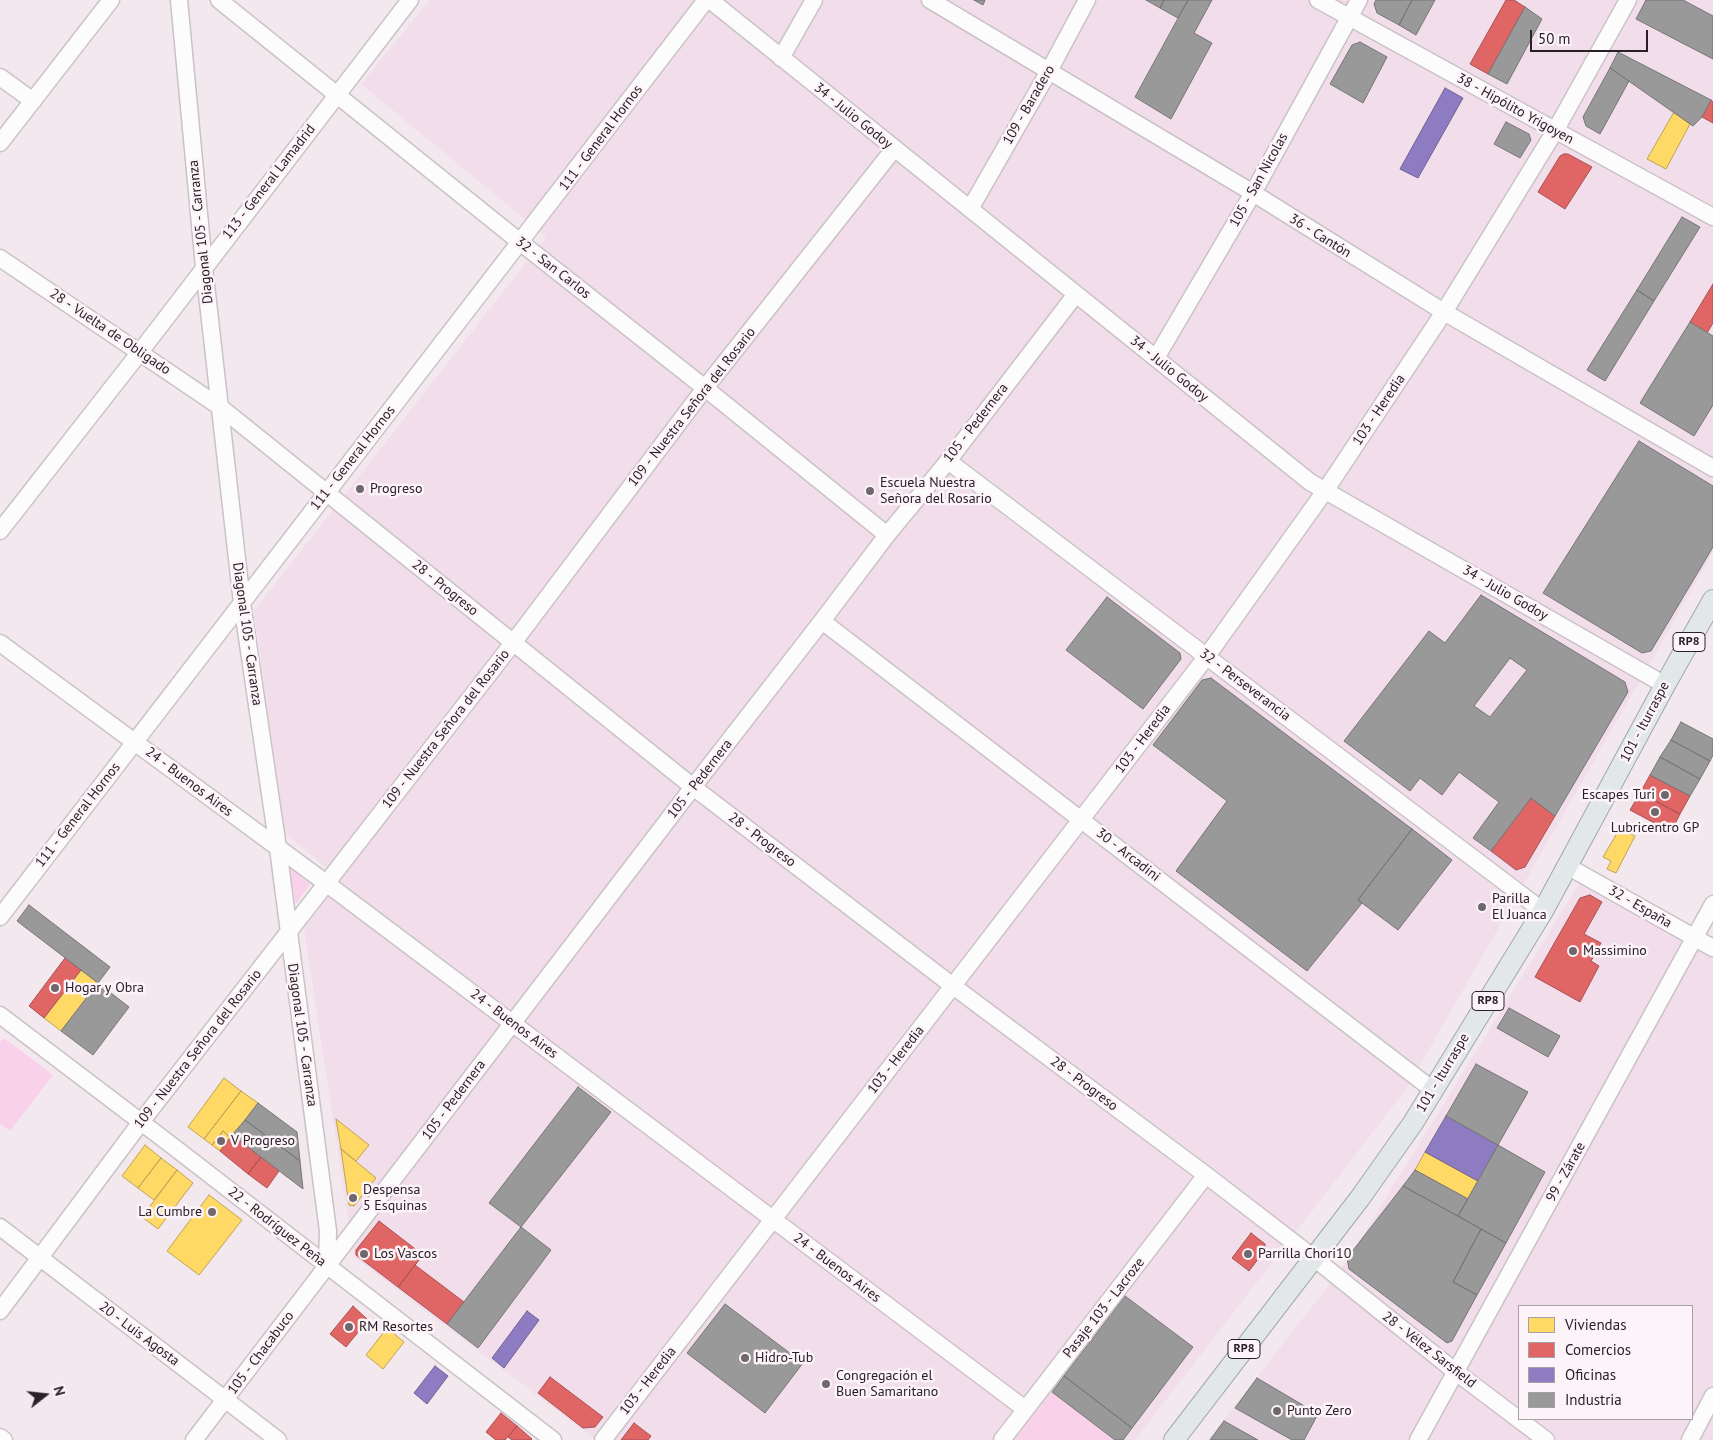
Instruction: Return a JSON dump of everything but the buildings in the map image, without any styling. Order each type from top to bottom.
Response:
[{"type":"main road","name":"101 - Iturraspe","points":[[1174,1440],[1386,1162],[1433,1090],[1542,911],[1713,600]]},
{"type":"street","points":[[0,144],[111,0]]},
{"type":"street","name":"Diagonal 105 - Carranza","points":[[179,0],[204,267],[242,604],[278,848],[328,1231],[327,1266]]},
{"type":"street","name":"32 - San Carlos","points":[[219,0],[336,96],[705,388],[887,535]]},
{"type":"street","name":"113 - General Lamadrid","points":[[0,531],[410,0]]},
{"type":"street","name":"111 - General Hornos","points":[[0,917],[706,0]]},
{"type":"street","name":"34 - Julio Godoy","points":[[710,0],[1310,482],[1665,685]]},
{"type":"street","points":[[781,58],[814,0]]},
{"type":"street","name":"36 - Cantón","points":[[930,0],[1253,193],[1444,312],[1713,468]]},
{"type":"street","name":"109 - Baradero","points":[[970,209],[1049,71],[1087,0]]},
{"type":"street","name":"38 - Hipólito Yrigoyen","points":[[1318,0],[1713,217]]},
{"type":"street","name":"105 - San Nicolas","points":[[1156,358],[1253,193],[1358,0]]},
{"type":"street","name":"103 - Heredia","points":[[603,1440],[1207,656],[1325,491],[1444,312],[1554,131],[1628,0]]},
{"type":"street","points":[[0,77],[34,101]]},
{"type":"street","name":"109 - Nuestra Señora del Rosario","points":[[0,1311],[141,1122],[513,643],[705,388],[894,149]]},
{"type":"street","name":"28 - Vuelta de Obligado","points":[[0,258],[220,407]]},
{"type":"street","name":"105 - Pedernera","points":[[327,1266],[887,535],[948,460],[1076,294]]},
{"type":"street","name":"28 - Progreso","points":[[220,407],[693,787],[1314,1258]]},
{"type":"street","name":"32 - Perseverancia","points":[[948,460],[1542,911]]},
{"type":"street","name":"30 - Arcadini","points":[[822,622],[1433,1090]]},
{"type":"street","name":"24 - Buenos Aires","points":[[0,643],[326,883],[1025,1409]]},
{"type":"street","name":"32 - España","points":[[1567,866],[1713,948]]},
{"type":"street","name":"99 - Zárate","points":[[1418,1440],[1713,904]]},
{"type":"street","name":"22 - Rodríguez Peña","points":[[0,1015],[554,1440]]},
{"type":"street","name":"Pasaje 103 - Lacroze","points":[[1002,1440],[1206,1175]]},
{"type":"street","name":"20 - Luis Agosta","points":[[0,1227],[278,1440]]},
{"type":"street","name":"28 - Vélez Sarsfield","points":[[1314,1258],[1456,1372],[1518,1419]]},
{"type":"street","name":"105 - Chacabuco","points":[[194,1440],[327,1266]]},
{"type":"street","points":[[1690,1440],[1713,1396]]},
{"type":"street","name":"28 - Vélez Sarsfield","points":[[1520,1420],[1546,1440]]},
{"type":"street","points":[[0,1437],[4,1440]]},
{"type":"shaded area","points":[[430,0],[1713,0],[1713,553],[1407,1088],[1135,1440],[596,1440],[354,1257],[304,929],[341,880],[285,833],[254,611],[546,237],[361,84]]},
{"type":"shaded area","points":[[289,867],[310,884],[296,904]]},
{"type":"shaded area","points":[[1580,882],[1713,954],[1713,1440],[1208,1440],[1352,1253]]},
{"type":"shaded area","points":[[4,1038],[53,1075],[10,1131],[0,1124],[0,1042]]},
{"type":"shaded area","points":[[1052,1392],[1115,1440],[1015,1440]]},
{"type":"place","name":"Progreso","points":[[360,489]]},
{"type":"place","name":"Escuela Nuestra Señora del Rosario","points":[[870,491]]},
{"type":"place","name":"Escapes Turi","points":[[1665,795]]},
{"type":"place","name":"Lubricentro GP","points":[[1655,812]]},
{"type":"place","name":"Parilla El Juanca","points":[[1482,907]]},
{"type":"place","name":"Massimino","points":[[1573,951]]},
{"type":"place","name":"Hogar y Obra","points":[[55,988]]},
{"type":"place","name":"V Progreso","points":[[221,1141]]},
{"type":"place","name":"Despensa 5 Esquinas","points":[[353,1198]]},
{"type":"place","name":"La Cumbre","points":[[212,1212]]},
{"type":"place","name":"Los Vascos","points":[[364,1254]]},
{"type":"place","name":"Parrilla Chori10","points":[[1248,1254]]},
{"type":"place","name":"RM Resortes","points":[[349,1327]]},
{"type":"place","name":"Hidro-Tub","points":[[745,1358]]},
{"type":"place","name":"Congregación el Buen Samaritano","points":[[826,1384]]},
{"type":"place","name":"Punto Zero","points":[[1277,1411]]}]
